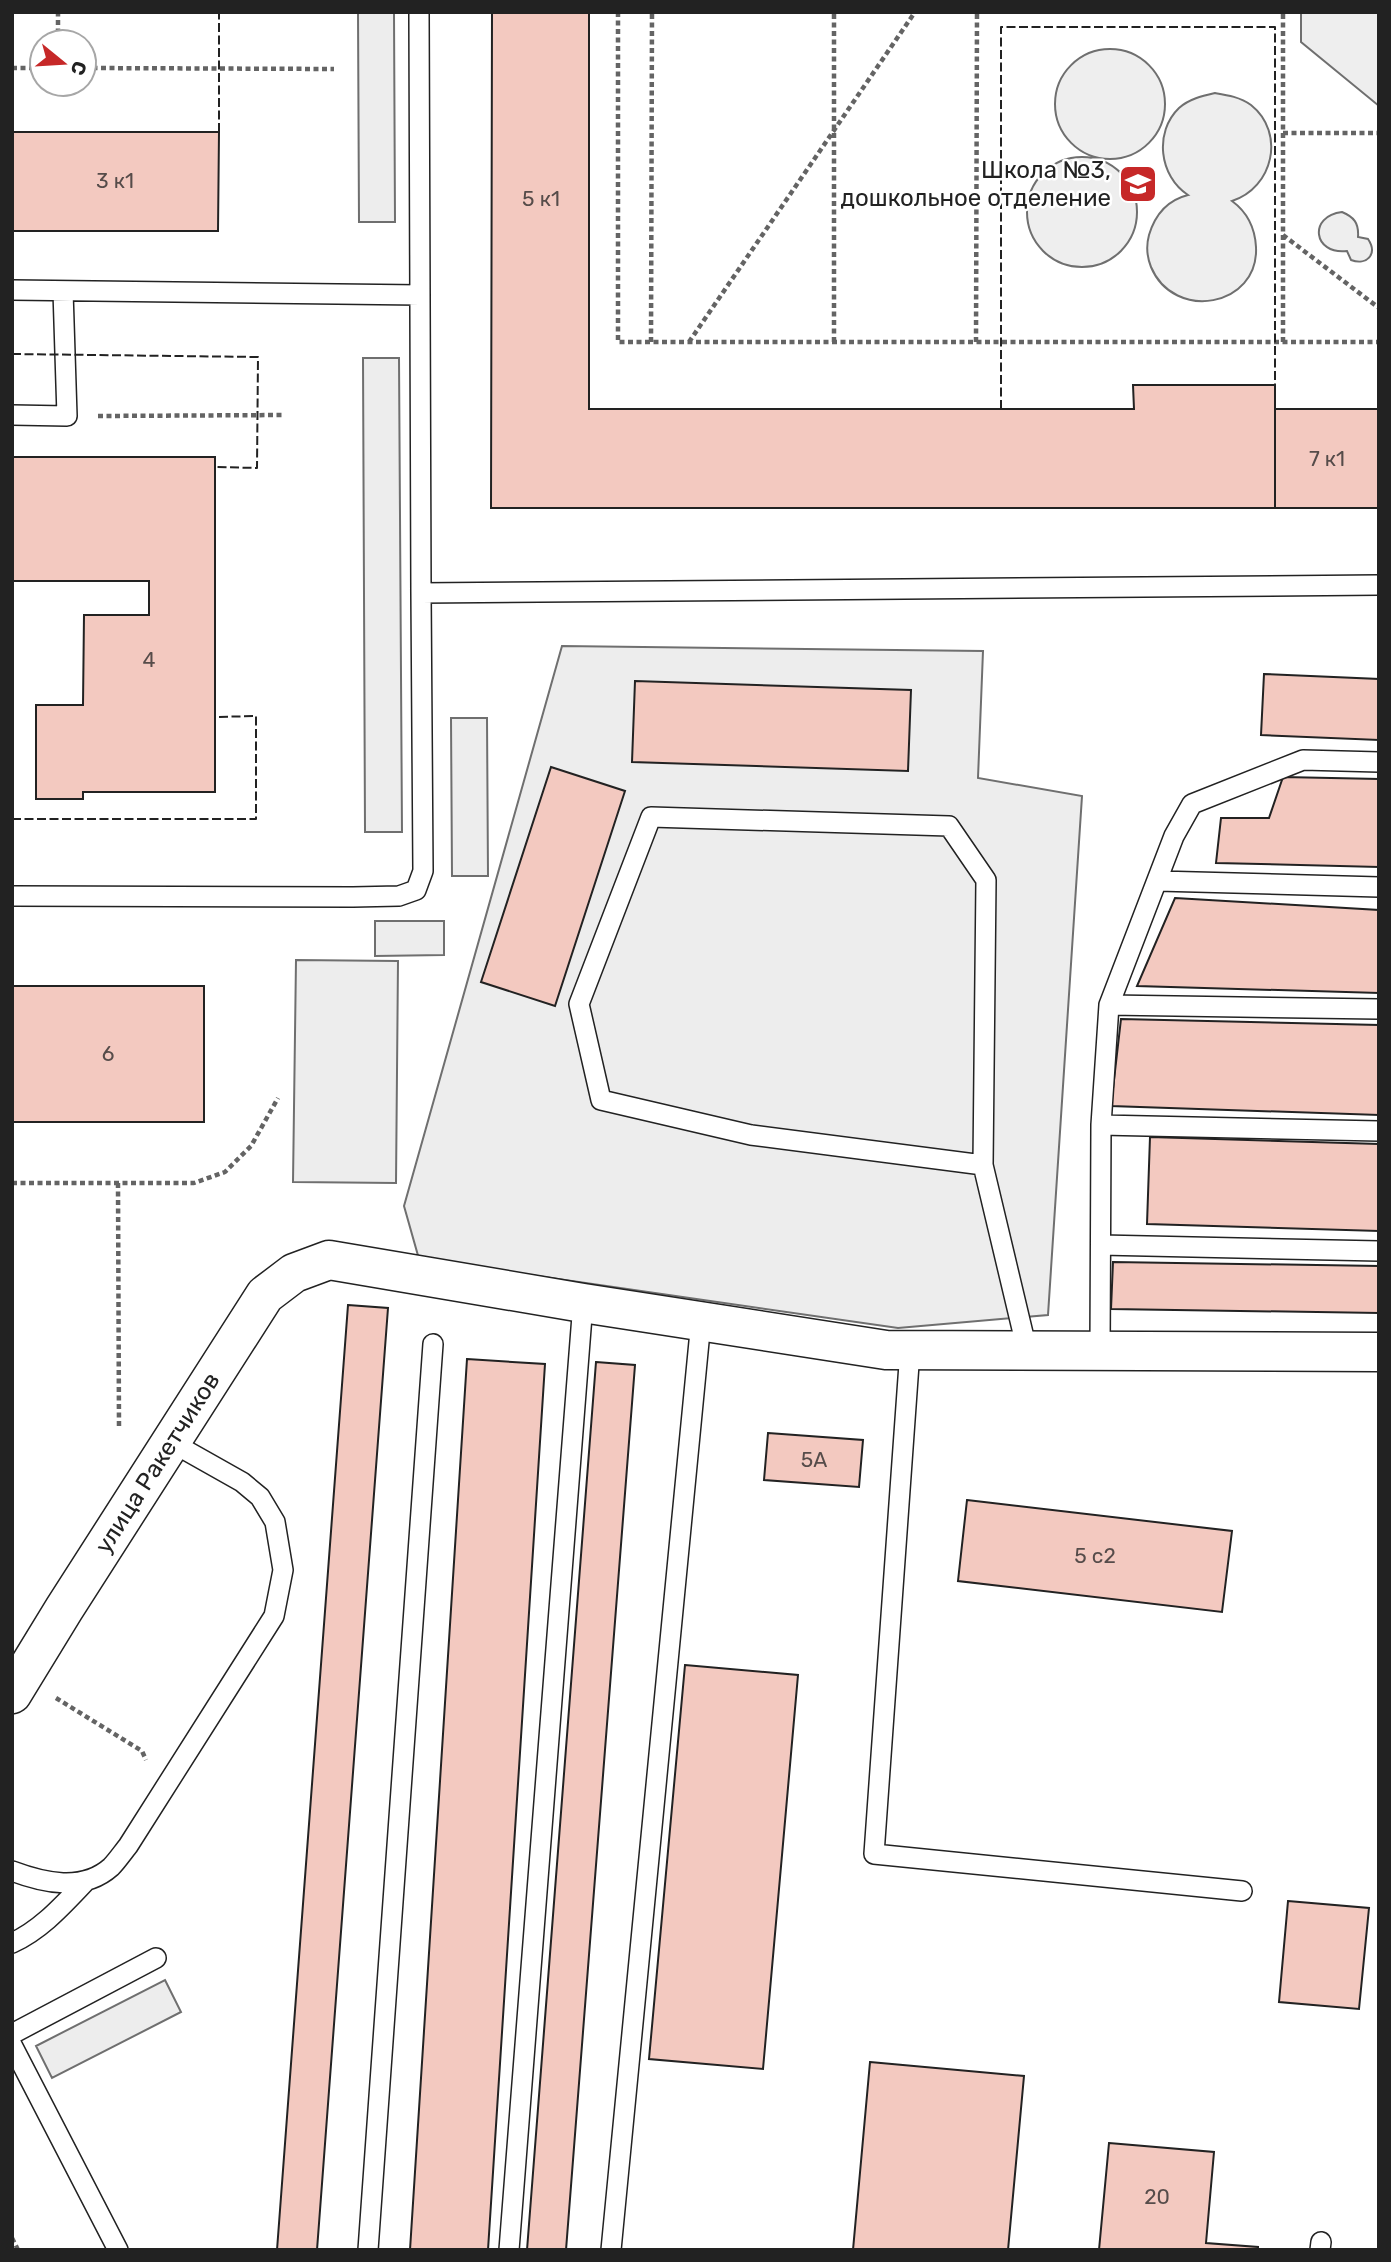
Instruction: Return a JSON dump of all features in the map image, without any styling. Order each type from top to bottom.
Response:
[{"type":"street","name":"улица Ракетчиков","points":[[25,1686],[171,1442],[265,1296],[294,1273],[329,1259],[583,1303]]},
{"type":"street","points":[[583,1303],[886,1350],[1379,1352]]},
{"type":"lane","points":[[12,896],[345,897],[398,896],[416,890],[423,872],[419,12]]},
{"type":"lane","points":[[12,290],[420,295]]},
{"type":"lane","points":[[12,415],[67,416],[63,291]]},
{"type":"lane","points":[[421,593],[1379,585]]},
{"type":"lane","points":[[1100,1350],[1101,1125],[1109,1005],[1174,836],[1192,804],[1303,760],[1379,762]]},
{"type":"lane","points":[[983,1165],[751,1135],[600,1100],[579,1003],[651,817],[949,826],[986,880],[983,1165],[1027,1350]]},
{"type":"lane","points":[[1158,881],[1379,887]]},
{"type":"lane","points":[[1109,1005],[1379,1009]]},
{"type":"lane","points":[[1101,1125],[1379,1131]]},
{"type":"lane","points":[[1101,1245],[1379,1251]]},
{"type":"lane","points":[[509,2250],[583,1303]]},
{"type":"lane","points":[[611,2250],[701,1321]]},
{"type":"lane","points":[[368,2250],[433,1344]]},
{"type":"lane","points":[[910,1350],[874,1854],[1242,1891]]},
{"type":"lane","points":[[12,1943],[26,1937],[54,1914],[85,1882],[110,1867],[128,1846],[274,1616],[283,1570],[275,1522],[260,1497],[242,1482],[171,1442]]},
{"type":"lane","points":[[12,1871],[40,1881],[85,1882]]},
{"type":"lane","points":[[12,2034],[156,1958]]},
{"type":"lane","points":[[12,2045],[118,2250]]},
{"type":"path","points":[[618,12],[618,342],[1379,342]]},
{"type":"path","points":[[651,342],[652,12]]},
{"type":"path","points":[[834,12],[834,342]]},
{"type":"path","points":[[689,342],[915,12]]},
{"type":"path","points":[[976,342],[977,12]]},
{"type":"path","points":[[1283,12],[1283,342]]},
{"type":"path","points":[[98,68],[334,69]]},
{"type":"path","points":[[1283,133],[1379,133]]},
{"type":"path","points":[[1283,234],[1379,307]]},
{"type":"path","points":[[67,416],[282,415]]},
{"type":"path","points":[[12,1183],[194,1183],[225,1172],[251,1146],[278,1098]]},
{"type":"path","points":[[118,1183],[119,1427]]},
{"type":"path","points":[[25,1686],[142,1751],[149,1767]]},
{"type":"path","points":[[12,2238],[18,2250]]},
{"type":"shaded area","points":[[358,12],[394,12],[395,222],[359,222]]},
{"type":"shaded area","points":[[1301,12],[1379,12],[1379,106],[1301,42]]},
{"type":"shaded area","points":[[1110,49],[1131,54],[1149,65],[1160,83],[1165,104],[1160,125],[1149,143],[1131,154],[1110,159],[1089,154],[1071,143],[1060,125],[1055,104],[1060,83],[1071,65],[1089,54]]},
{"type":"shaded area","points":[[1215,93],[1242,100],[1262,117],[1269,130],[1270,159],[1257,184],[1232,201],[1246,215],[1254,233],[1256,247],[1253,267],[1244,283],[1230,294],[1213,300],[1195,301],[1178,296],[1162,284],[1151,267],[1147,243],[1163,209],[1188,195],[1178,187],[1166,165],[1163,141],[1166,129],[1171,118],[1183,105]]},
{"type":"shaded area","points":[[1082,157],[1103,162],[1121,173],[1132,191],[1137,212],[1132,233],[1121,251],[1103,262],[1082,267],[1061,262],[1043,251],[1032,233],[1027,212],[1032,191],[1043,173],[1061,162]]},
{"type":"shaded area","points":[[1342,212],[1355,221],[1358,237],[1368,239],[1371,244],[1371,254],[1366,260],[1351,260],[1347,251],[1336,251],[1322,241],[1319,234],[1324,220]]},
{"type":"shaded area","points":[[363,358],[399,358],[402,832],[365,832]]},
{"type":"shaded area","points":[[562,646],[983,651],[978,778],[1082,796],[1048,1315],[898,1328],[419,1259],[404,1206]]},
{"type":"shaded area","points":[[451,718],[487,718],[488,876],[452,876]]},
{"type":"shaded area","points":[[375,921],[444,921],[444,955],[375,956]]},
{"type":"shaded area","points":[[296,960],[398,961],[396,1183],[293,1182]]},
{"type":"shaded area","points":[[165,1980],[181,2012],[52,2078],[36,2046]]},
{"type":"building","points":[[492,12],[589,12],[589,409],[1134,409],[1133,385],[1275,385],[1275,508],[491,508]]},
{"type":"building","points":[[12,132],[219,132],[218,231],[12,231]]},
{"type":"building","points":[[1275,409],[1379,409],[1379,508],[1275,508]]},
{"type":"building","points":[[12,457],[215,457],[215,792],[83,792],[83,799],[36,799],[36,705],[83,705],[84,615],[149,615],[149,581],[12,581]]},
{"type":"building","points":[[1264,674],[1379,679],[1379,740],[1261,735]]},
{"type":"building","points":[[635,681],[911,690],[908,771],[632,762]]},
{"type":"building","points":[[551,767],[625,791],[555,1006],[481,982]]},
{"type":"building","points":[[1283,777],[1379,779],[1379,867],[1216,863],[1221,818],[1269,818]]},
{"type":"building","points":[[1175,898],[1379,910],[1379,993],[1137,986]]},
{"type":"building","points":[[12,986],[204,986],[204,1122],[12,1122]]},
{"type":"building","points":[[1121,1019],[1379,1025],[1379,1115],[1111,1106]]},
{"type":"building","points":[[1150,1137],[1379,1144],[1379,1231],[1147,1224]]},
{"type":"building","points":[[1113,1262],[1379,1266],[1379,1313],[1111,1309]]},
{"type":"building","points":[[348,1305],[388,1308],[317,2250],[277,2250]]},
{"type":"building","points":[[467,1359],[545,1364],[488,2250],[410,2250]]},
{"type":"building","points":[[596,1362],[635,1365],[566,2250],[527,2250]]},
{"type":"building","points":[[768,1433],[863,1440],[859,1487],[764,1480]]},
{"type":"building","points":[[967,1500],[1232,1531],[1222,1612],[958,1581]]},
{"type":"building","points":[[685,1665],[798,1675],[763,2069],[649,2059]]},
{"type":"building","points":[[1288,1901],[1369,1908],[1359,2009],[1279,2002]]},
{"type":"building","points":[[870,2062],[1024,2076],[1008,2250],[853,2250]]},
{"type":"building","points":[[1109,2143],[1214,2152],[1206,2243],[1258,2247],[1258,2250],[1099,2250]]},
{"type":"fence","points":[[219,12],[219,132]]},
{"type":"fence","points":[[1001,409],[1001,27],[1275,27],[1275,385]]},
{"type":"fence","points":[[12,354],[258,357],[257,468],[215,467]]},
{"type":"fence","points":[[12,819],[256,819],[256,716],[215,717]]},
{"type":"place","name":"Школа №3, дошкольное отделение","points":[[1138,184]]}]
